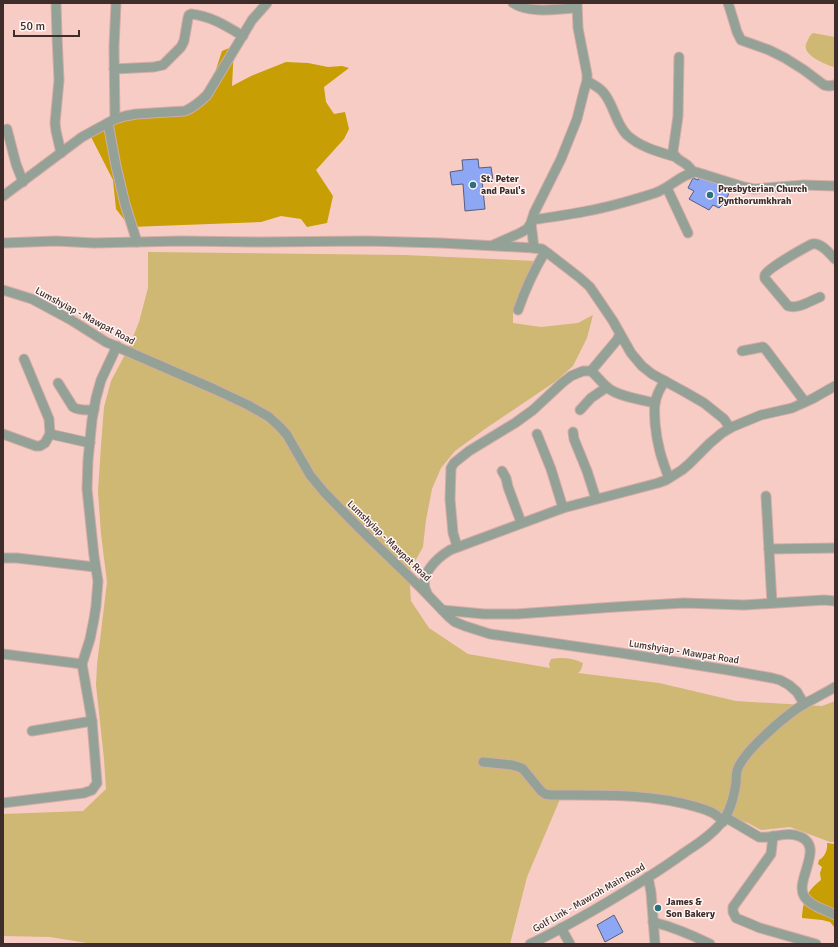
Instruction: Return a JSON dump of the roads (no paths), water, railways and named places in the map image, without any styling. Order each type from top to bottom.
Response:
[{"type":"street","points":[[56,3],[59,80],[55,123],[61,153]]},
{"type":"street","points":[[116,3],[112,121],[116,166],[125,204],[137,242]]},
{"type":"street","points":[[3,196],[82,137],[112,121],[136,114],[185,111],[192,108],[207,95],[252,20],[266,3]]},
{"type":"street","points":[[492,245],[527,229],[561,159],[577,119],[587,81],[578,28],[576,6],[532,10],[513,3]]},
{"type":"street","points":[[728,3],[741,40],[769,50],[785,58],[824,84],[835,86]]},
{"type":"street","points":[[114,69],[154,67],[163,65],[181,47],[184,41],[188,18],[191,14],[212,18],[243,36]]},
{"type":"street","points":[[679,57],[678,116],[672,151],[673,155],[688,165],[693,172]]},
{"type":"street","points":[[587,81],[599,88],[606,96],[619,125],[636,142],[653,150],[676,157]]},
{"type":"street","points":[[7,129],[16,164],[23,182]]},
{"type":"street","points":[[531,222],[603,208],[655,193],[667,188],[693,172],[704,174],[744,188],[754,189],[804,185],[835,186]]},
{"type":"street","points":[[667,188],[688,233]]},
{"type":"street","points":[[531,222],[534,248]]},
{"type":"street","points":[[3,243],[56,241],[94,243],[180,241],[367,242],[492,245],[542,249],[580,278],[590,288],[613,321],[631,353],[642,366],[652,374],[704,403],[724,419],[730,428]]},
{"type":"street","points":[[820,297],[798,307],[793,308],[788,306],[767,281],[765,274],[788,257],[815,243],[819,244],[835,259]]},
{"type":"street","points":[[518,310],[523,294],[540,260],[546,252]]},
{"type":"street","name":"Lumshyiap - Mawpat Road","points":[[3,290],[32,300],[51,309],[106,342],[214,389],[269,417],[287,436],[310,475],[324,492],[455,622],[490,634],[621,653],[780,680],[797,692],[804,704]]},
{"type":"street","points":[[591,371],[617,340],[620,334]]},
{"type":"street","points":[[3,803],[84,793],[92,790],[97,783],[92,721],[82,664],[90,639],[96,606],[98,581],[95,567],[88,489],[88,460],[96,398],[101,380],[117,346]]},
{"type":"street","points":[[742,351],[763,347],[805,402]]},
{"type":"street","points":[[3,434],[36,446],[40,446],[45,444],[50,434],[49,419],[24,359]]},
{"type":"street","points":[[457,546],[453,533],[450,498],[450,474],[454,463],[469,451],[515,423],[533,410],[571,376],[583,371],[591,371],[613,391],[655,403]]},
{"type":"street","points":[[664,381],[655,403],[655,414],[657,439],[669,478]]},
{"type":"street","points":[[58,383],[73,407],[79,410],[94,410]]},
{"type":"street","points":[[429,596],[424,588],[428,570],[441,555],[457,546],[563,508],[658,483],[669,478],[689,464],[710,443],[730,428],[750,418],[792,408],[835,386]]},
{"type":"street","points":[[580,410],[591,398],[607,387]]},
{"type":"street","points":[[573,432],[574,439],[583,460],[596,499]]},
{"type":"street","points":[[50,434],[90,443]]},
{"type":"street","points":[[537,434],[551,469],[563,508]]},
{"type":"street","points":[[502,471],[506,478],[521,522]]},
{"type":"street","points":[[766,496],[772,603]]},
{"type":"street","points":[[769,549],[835,548]]},
{"type":"street","points":[[3,558],[17,558],[95,567]]},
{"type":"street","points":[[442,610],[484,614],[517,614],[684,603],[744,605],[824,600],[835,601]]},
{"type":"street","points":[[3,654],[82,664]]},
{"type":"street","name":"Golf Link - Mawroh Main Road","points":[[530,944],[609,902],[648,878],[717,828],[724,820],[729,808],[733,796],[738,768],[744,758],[762,738],[804,704],[835,687]]},
{"type":"street","points":[[32,731],[92,721]]},
{"type":"street","points":[[483,762],[512,765],[523,769],[545,794],[605,795],[656,799],[686,804],[711,812],[759,837],[763,838],[794,834],[804,838],[810,847],[810,855],[802,884],[804,896],[817,907],[835,915]]},
{"type":"street","points":[[773,836],[771,854],[734,907],[733,912],[736,918],[760,928],[816,944]]},
{"type":"street","points":[[648,878],[651,892],[655,944]]},
{"type":"street","points":[[653,922],[710,944]]},
{"type":"street","points":[[561,928],[570,944]]},
{"type":"place","name":"St. Peter and Paul's","points":[[473,185]]},
{"type":"place","name":"Presbyterian Church Pynthorumkhrah","points":[[710,195]]},
{"type":"place","name":"James & Son Bakery","points":[[658,908]]}]
